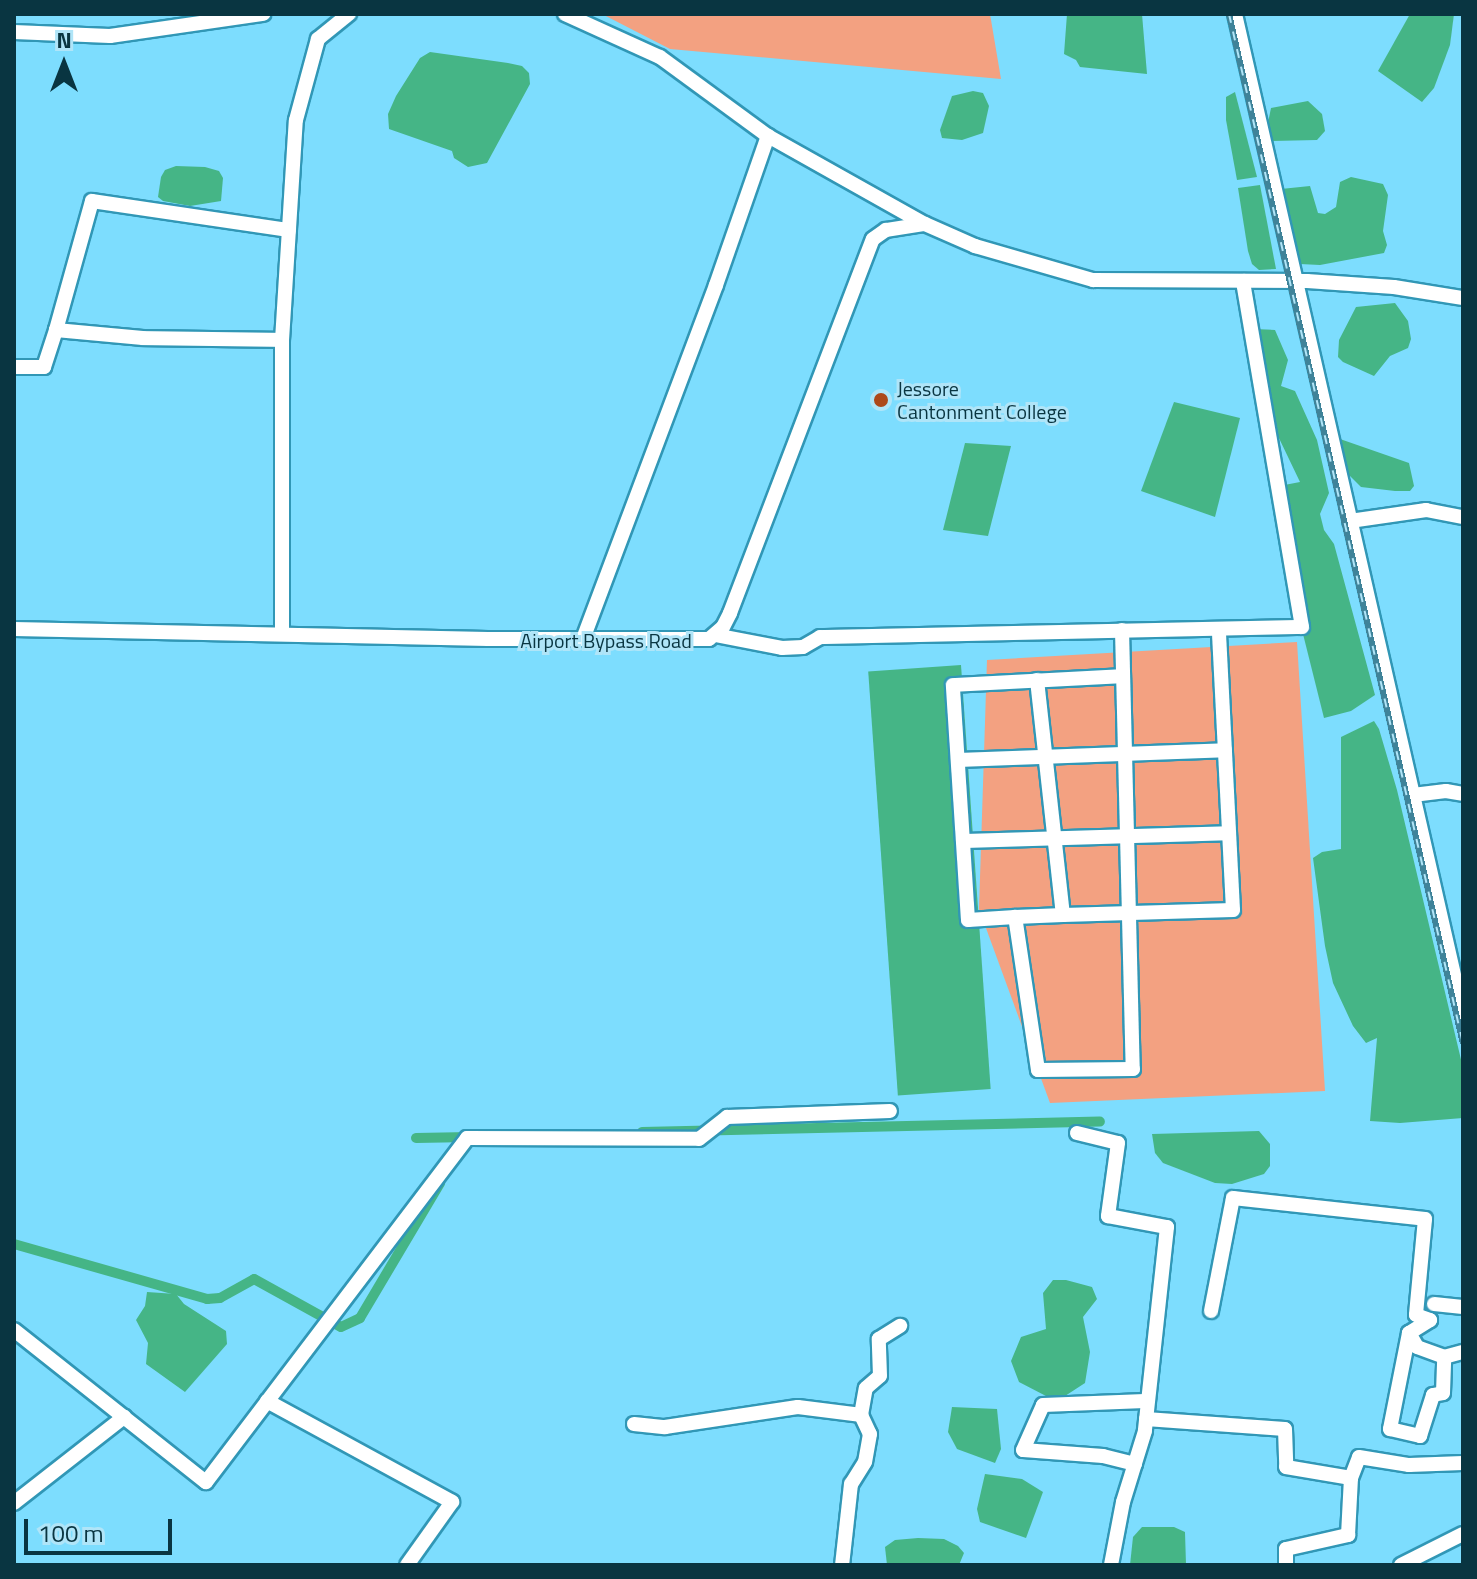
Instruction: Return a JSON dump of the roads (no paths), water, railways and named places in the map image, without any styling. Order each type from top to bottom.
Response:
[{"type":"street","points":[[45,14],[45,32]]},
{"type":"street","points":[[14,32],[110,36],[263,14]]},
{"type":"street","points":[[282,633],[282,340],[296,120],[318,39],[349,14]]},
{"type":"street","points":[[565,14],[660,57],[768,136],[925,224],[975,246],[1093,280],[1298,281],[1394,287],[1463,298]]},
{"type":"street","points":[[1235,14],[1463,1014]]},
{"type":"street","points":[[583,639],[716,285],[768,136]]},
{"type":"street","points":[[14,367],[44,367],[92,201],[289,230]]},
{"type":"street","name":"Airport Bypass Road","points":[[14,629],[490,633],[583,639],[698,641],[715,635],[730,613],[873,239],[886,230],[925,224]]},
{"type":"street","points":[[715,635],[782,648],[803,647],[820,637],[1302,627],[1243,281]]},
{"type":"street","points":[[56,330],[143,338],[282,340]]},
{"type":"street","points":[[1350,521],[1426,510],[1463,517]]},
{"type":"street","points":[[1123,676],[953,685],[968,920],[1233,910],[1219,629]]},
{"type":"street","points":[[1015,917],[1038,1070],[1133,1069],[1122,630]]},
{"type":"street","points":[[1037,680],[1057,837],[1063,915]]},
{"type":"street","points":[[958,760],[1225,750]]},
{"type":"street","points":[[1413,795],[1446,791],[1463,794]]},
{"type":"street","points":[[963,841],[1229,833]]},
{"type":"street","points":[[14,1330],[206,1482],[467,1138],[699,1139],[727,1117],[890,1111]]},
{"type":"street","points":[[1077,1133],[1118,1143],[1108,1216],[1167,1227],[1146,1419],[1111,1565]]},
{"type":"street","points":[[1211,1311],[1233,1198],[1425,1219],[1416,1315],[1430,1320],[1409,1333],[1390,1429],[1420,1436],[1433,1395],[1443,1393],[1444,1357]]},
{"type":"street","points":[[1434,1304],[1463,1307]]},
{"type":"street","points":[[842,1565],[851,1484],[865,1462],[870,1434],[861,1415],[866,1388],[880,1376],[879,1339],[900,1326]]},
{"type":"street","points":[[1409,1333],[1417,1347],[1444,1357],[1463,1352]]},
{"type":"street","points":[[267,1401],[452,1502],[407,1565]]},
{"type":"street","points":[[1135,1464],[1103,1456],[1023,1450],[1043,1405],[1145,1401]]},
{"type":"street","points":[[634,1424],[665,1427],[798,1407],[861,1415]]},
{"type":"street","points":[[14,1503],[124,1417]]},
{"type":"street","points":[[1146,1419],[1285,1429],[1286,1467],[1351,1478]]},
{"type":"street","points":[[1286,1565],[1286,1549],[1348,1535],[1351,1478],[1359,1457],[1409,1465],[1463,1463]]},
{"type":"street","points":[[1401,1565],[1463,1534]]},
{"type":"waterway","points":[[642,1132],[1100,1122]]},
{"type":"waterway","points":[[416,1138],[470,1137]]},
{"type":"waterway","points":[[14,1244],[207,1299],[220,1298],[254,1279],[341,1327],[360,1318],[440,1183]]},
{"type":"railway","points":[[1229,14],[1463,1044]]},
{"type":"place","name":"Jessore Cantonment College","points":[[881,400]]}]
